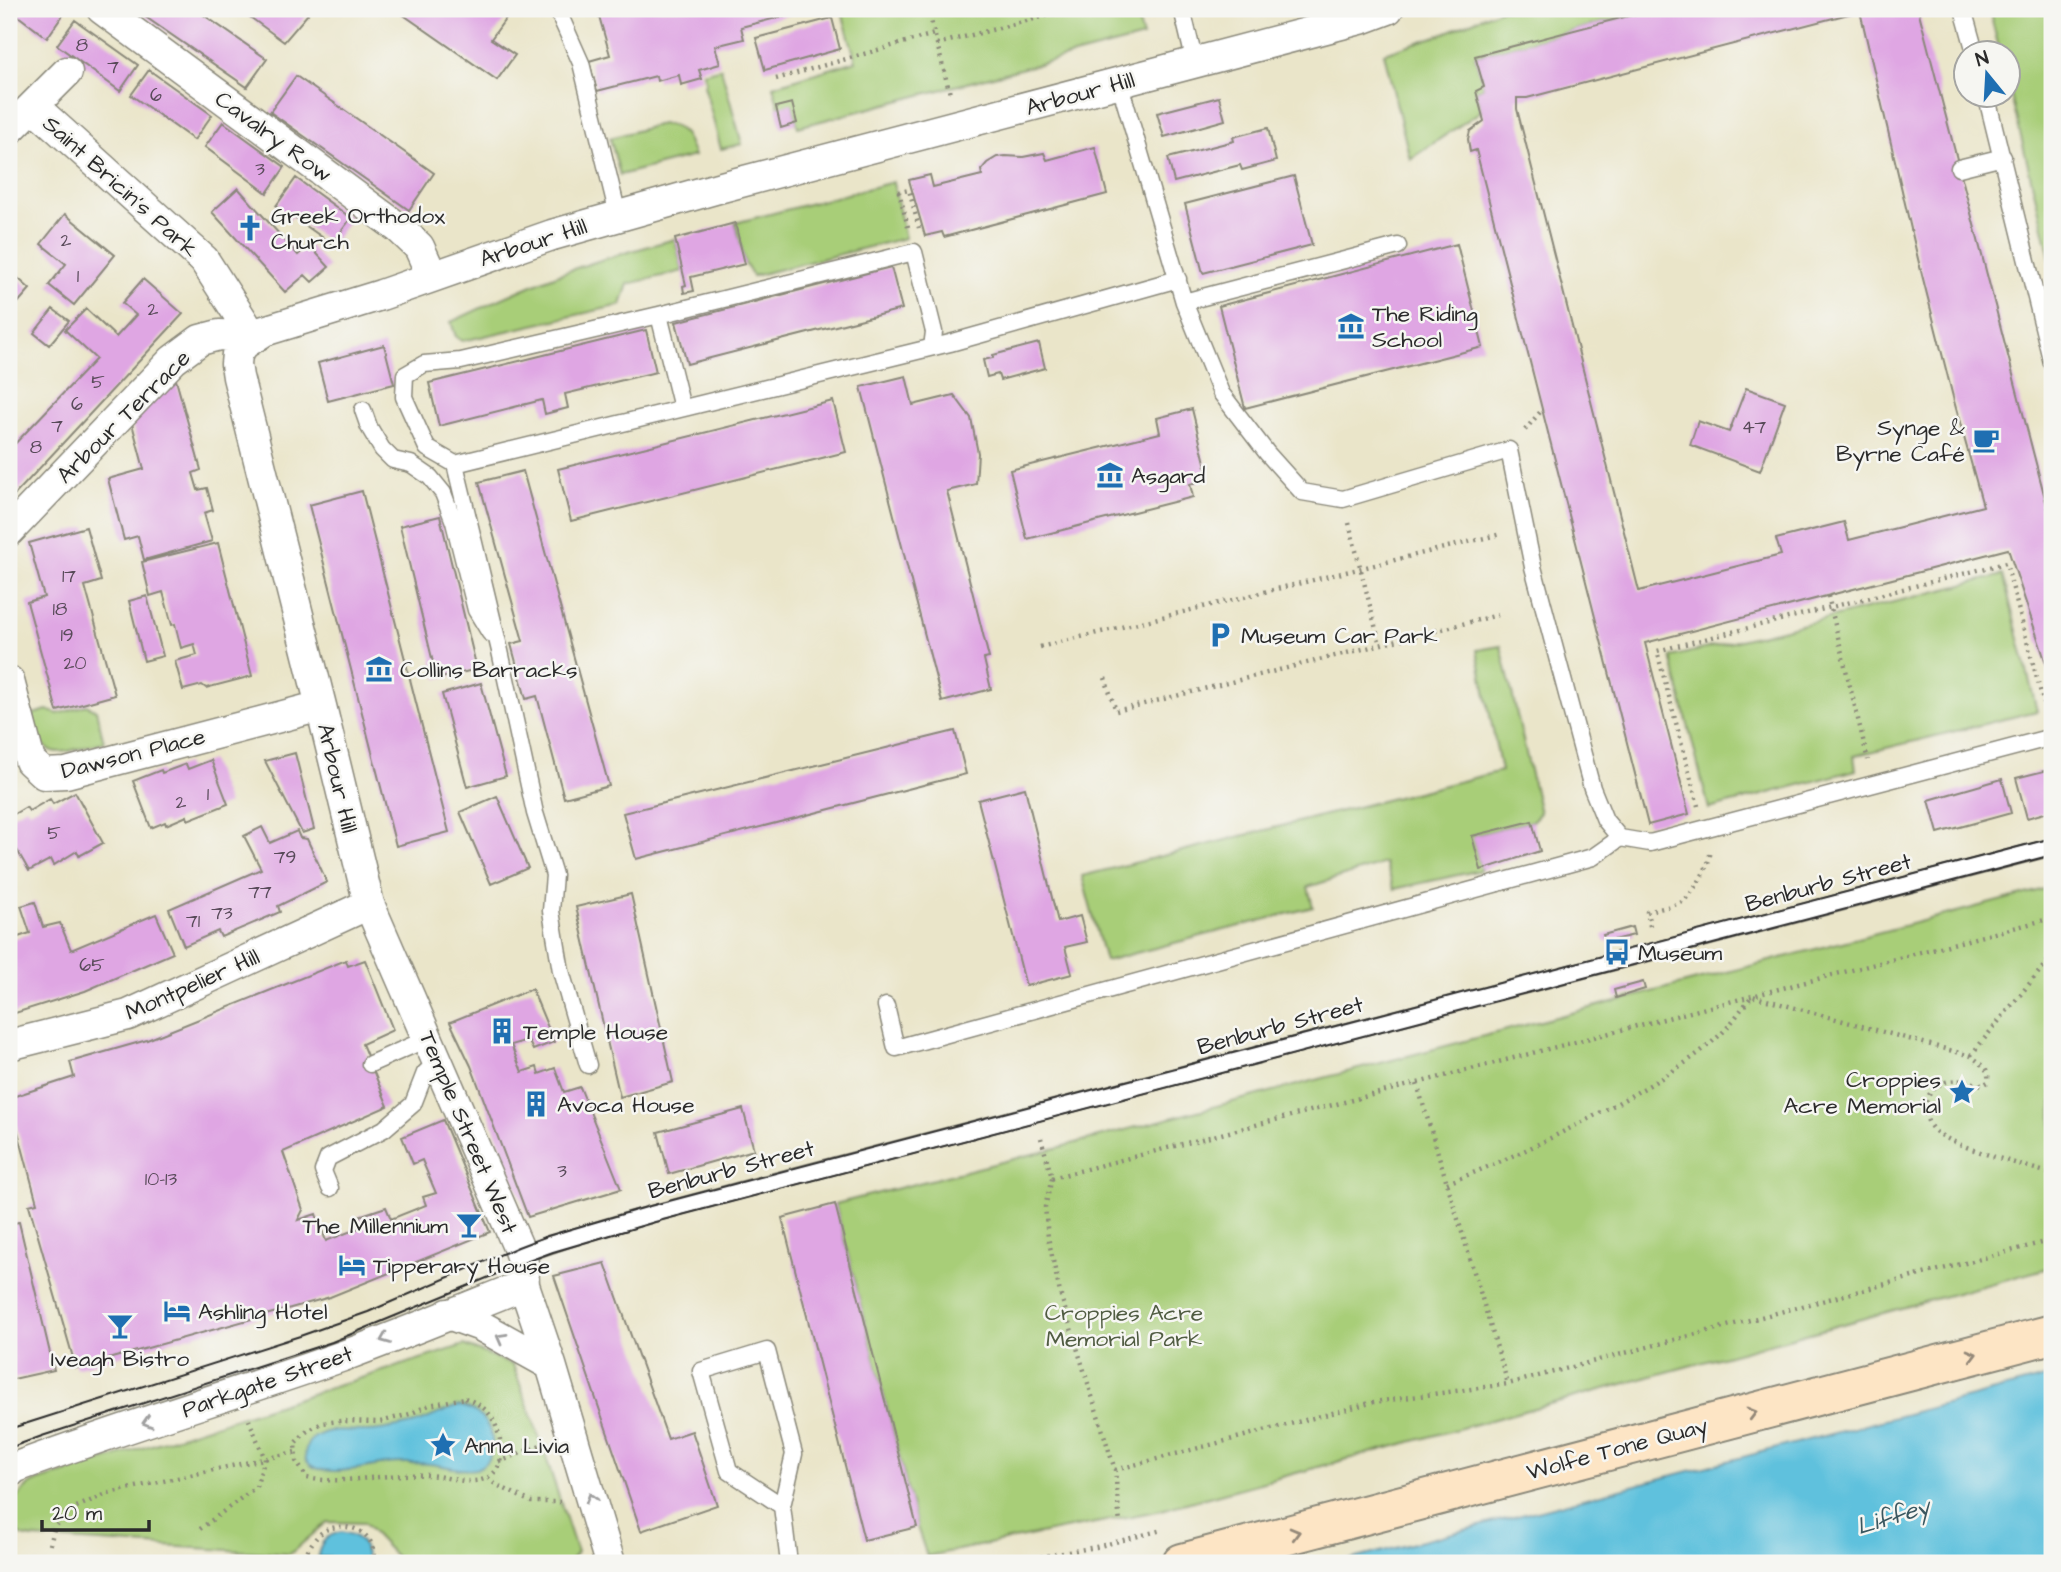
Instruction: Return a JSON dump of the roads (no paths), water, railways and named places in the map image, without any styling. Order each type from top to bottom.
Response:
[{"type":"main road","name":"Wolfe Tone Quay","points":[[1181,1563],[2052,1334]]},
{"type":"street","name":"Cavalry Row","points":[[102,9],[400,229],[419,247],[432,276]]},
{"type":"street","name":"Arbour Hill","points":[[369,905],[238,377],[237,354],[244,344],[264,331],[618,215],[1364,18],[1388,9]]},
{"type":"street","name":"Saint Bricin's Park","points":[[9,130],[66,72]]},
{"type":"street","name":"Saint Bricin's Park","points":[[33,106],[204,260],[253,337]]},
{"type":"street","name":"Arbour Terrace","points":[[9,531],[173,360],[200,340],[219,335],[253,337]]},
{"type":"street","name":"Dawson Place","points":[[9,681],[30,761],[44,774],[66,773],[321,706]]},
{"type":"street","name":"Montpelier Hill","points":[[9,1045],[128,1015],[369,905]]},
{"type":"street","name":"Temple Street West","points":[[369,905],[434,1049],[521,1255],[524,1285],[551,1365],[610,1563]]},
{"type":"street","name":"Parkgate Street","points":[[9,1473],[14,1468],[82,1442],[349,1354],[524,1285]]},
{"type":"street","points":[[449,1314],[481,1326],[551,1365]]},
{"type":"lane","points":[[556,9],[581,63],[618,215]]},
{"type":"lane","points":[[1182,9],[1195,63]]},
{"type":"lane","points":[[1963,9],[1971,38]]},
{"type":"lane","points":[[1119,82],[1184,302],[1221,393],[1267,453],[1302,492],[1343,499],[1509,450],[1533,567],[1591,788],[1605,820],[1620,838],[1650,843],[2052,737]]},
{"type":"lane","points":[[1990,108],[2052,363]]},
{"type":"lane","points":[[1959,168],[2003,157]]},
{"type":"lane","points":[[1184,302],[1398,246]]},
{"type":"lane","points":[[932,347],[934,332],[914,252],[659,316],[461,361],[424,364],[405,375],[404,397],[427,448],[455,464],[932,347],[1178,279]]},
{"type":"lane","points":[[659,316],[682,408]]},
{"type":"lane","points":[[363,410],[382,449],[393,460],[411,464],[430,477],[443,493],[454,522],[476,610],[500,651]]},
{"type":"lane","points":[[455,464],[535,813],[554,875],[551,911],[561,971],[589,1065]]},
{"type":"lane","points":[[886,1006],[896,1048],[1593,857],[1620,838]]},
{"type":"lane","name":"Benburb Street","points":[[521,1255],[550,1244],[757,1185],[2052,846]]},
{"type":"lane","points":[[370,1064],[434,1049]]},
{"type":"lane","points":[[330,1188],[323,1171],[328,1158],[384,1129],[413,1104],[434,1049]]},
{"type":"lane","points":[[782,1506],[729,1472],[701,1371],[767,1350],[794,1454],[782,1506],[789,1563]]},
{"type":"water","name":"Liffey","points":[[2052,1376],[2052,1563],[1338,1563]]},
{"type":"water","points":[[458,1406],[479,1415],[491,1433],[491,1453],[478,1468],[403,1463],[332,1471],[321,1470],[306,1460],[308,1444],[321,1434],[344,1430],[394,1428],[418,1422]]},
{"type":"water","points":[[341,1532],[360,1540],[366,1560],[318,1557],[325,1540]]},
{"type":"tram line","points":[[9,1429],[300,1336],[368,1312],[547,1236],[650,1206],[2052,838]]},
{"type":"tram line","points":[[9,1448],[332,1342],[523,1263],[655,1222],[2052,855]]},
{"type":"place","name":"Greek Orthodox Church","points":[[250,228]]},
{"type":"place","name":"The Riding School","points":[[1351,326]]},
{"type":"place","name":"Synge & Byrne Café","points":[[1986,440]]},
{"type":"place","name":"Asgard","points":[[1110,475]]},
{"type":"place","name":"Museum Car Park","points":[[1220,635]]},
{"type":"place","name":"Collins Barracks","points":[[379,669]]},
{"type":"place","name":"Museum","points":[[1617,952]]},
{"type":"place","name":"Temple House","points":[[502,1031]]},
{"type":"place","name":"Croppies Acre Memorial","points":[[1962,1092]]},
{"type":"place","name":"Avoca House","points":[[536,1104]]},
{"type":"place","name":"The Millennium","points":[[469,1225]]},
{"type":"place","name":"Tipperary House","points":[[352,1265]]},
{"type":"place","name":"Ashling Hotel","points":[[177,1311]]},
{"type":"place","name":"Iveagh Bistro","points":[[120,1326]]},
{"type":"place","name":"Anna Livia","points":[[443,1445]]},
{"type":"park label","name":"Croppies Acre Memorial Park","points":[[1124,1325]]}]
